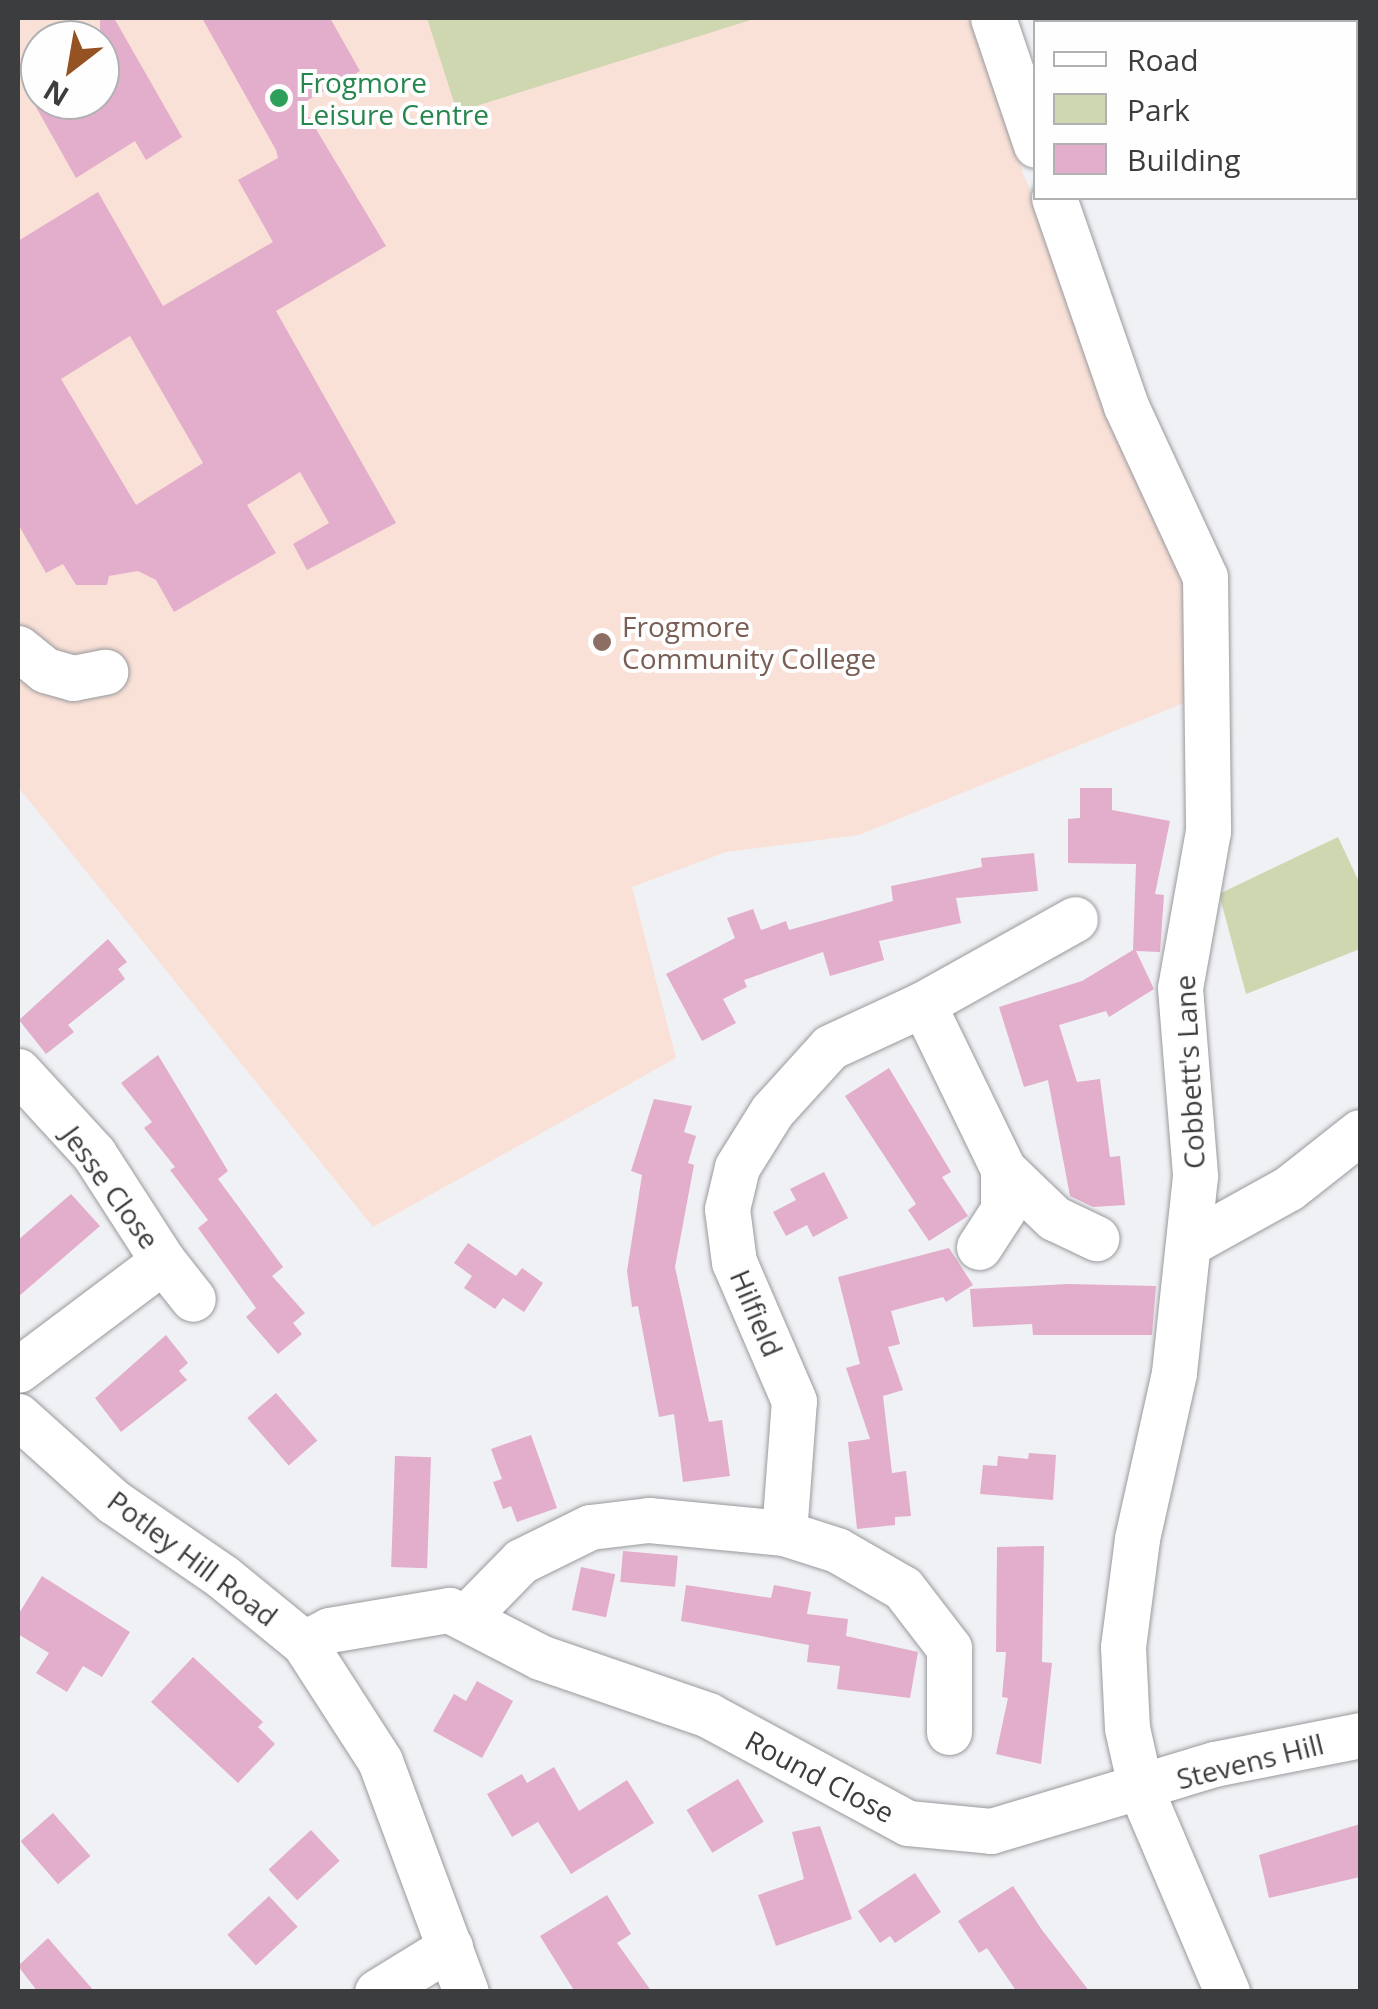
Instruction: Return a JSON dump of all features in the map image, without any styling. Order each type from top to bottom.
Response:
[{"type":"street","points":[[993,18],[1033,136]]},
{"type":"street","name":"Cobbett's Lane","points":[[1055,200],[1126,406],[1205,578],[1208,831],[1180,988],[1195,1176],[1174,1372],[1126,1598],[1127,1728],[1141,1790]]},
{"type":"street","points":[[18,648],[45,670],[73,678],[105,672]]},
{"type":"street","name":"Hilfield","points":[[784,1533],[794,1400],[734,1262],[727,1209],[737,1167],[798,1077],[830,1046],[924,1004],[1076,919]]},
{"type":"street","points":[[924,1004],[1003,1169],[1054,1218],[1096,1238]]},
{"type":"street","name":"Jesse Close","points":[[18,1070],[94,1154],[163,1261],[193,1299]]},
{"type":"street","points":[[1188,1244],[1289,1188],[1360,1132]]},
{"type":"street","points":[[979,1247],[1002,1210],[1003,1169]]},
{"type":"street","name":"Jesse Close","points":[[18,1370],[163,1261]]},
{"type":"street","name":"Potley Hill Road","points":[[18,1416],[114,1502],[224,1576],[304,1644],[380,1761],[466,1992]]},
{"type":"street","points":[[466,1616],[522,1560],[590,1526],[649,1520],[784,1533],[837,1550],[904,1588],[949,1648],[949,1732]]},
{"type":"street","name":"Round Close","points":[[304,1644],[329,1630],[450,1610],[540,1656],[708,1715],[908,1823],[991,1831],[1141,1790]]},
{"type":"street","name":"Stevens Hill","points":[[1141,1790],[1214,1764],[1360,1736]]},
{"type":"street","points":[[1141,1790],[1227,1992]]},
{"type":"street","points":[[376,1992],[450,1947]]},
{"type":"shaded area","name":"Frogmore Community College","points":[[18,18],[974,18],[1033,200],[1187,581],[1186,702],[859,835],[726,852],[632,887],[676,1058],[373,1227],[18,787]]},
{"type":"green space","points":[[427,18],[757,18],[457,112]]},
{"type":"green space","points":[[1338,837],[1360,884],[1360,949],[1246,994],[1219,894]]},
{"type":"building","points":[[202,18],[330,18],[360,71],[301,104],[386,246],[276,311],[396,523],[307,570],[293,544],[329,523],[300,472],[247,505],[276,553],[174,612],[156,580],[138,571],[109,576],[107,585],[76,585],[63,564],[46,573],[18,524],[18,241],[98,192],[163,306],[273,242],[238,180],[278,158]],"holes":[[[130,336],[203,463],[136,505],[61,379]]]},
{"type":"building","points":[[120,28],[182,137],[146,160],[135,141],[76,178],[43,120],[120,120]]},
{"type":"building","points":[[1080,788],[1112,788],[1112,810],[1170,821],[1155,894],[1164,895],[1160,952],[1136,951],[1154,989],[1109,1017],[1106,1011],[1059,1025],[1077,1082],[1100,1079],[1110,1157],[1120,1156],[1125,1205],[1093,1207],[1070,1196],[1048,1080],[1024,1087],[999,1007],[1082,981],[1133,950],[1136,864],[1068,863],[1068,819],[1080,818]]},
{"type":"building","points":[[1034,853],[1038,891],[956,898],[961,923],[879,941],[884,960],[830,976],[823,952],[744,980],[747,987],[723,999],[736,1023],[702,1041],[666,974],[735,938],[727,918],[753,909],[761,930],[786,921],[789,930],[893,901],[891,886],[982,867],[981,858]]},
{"type":"building","points":[[108,939],[127,962],[118,969],[125,979],[68,1025],[74,1032],[46,1054],[19,1020]]},
{"type":"building","points":[[158,1055],[228,1171],[218,1179],[283,1267],[272,1276],[305,1313],[293,1323],[302,1334],[278,1354],[246,1317],[256,1308],[198,1228],[208,1220],[170,1170],[175,1167],[144,1128],[152,1122],[121,1083]]},
{"type":"building","points":[[889,1068],[951,1172],[942,1177],[968,1216],[929,1241],[908,1210],[916,1204],[845,1096]]},
{"type":"building","points":[[654,1099],[692,1106],[684,1132],[696,1136],[688,1163],[694,1165],[675,1267],[709,1422],[722,1420],[730,1476],[683,1482],[674,1414],[659,1417],[638,1306],[632,1307],[627,1271],[642,1175],[631,1171]]},
{"type":"building","points":[[824,1172],[848,1218],[813,1237],[807,1225],[786,1236],[773,1212],[796,1200],[790,1189]]},
{"type":"building","points":[[71,1194],[100,1226],[18,1297],[18,1240]]},
{"type":"building","points":[[468,1243],[516,1276],[522,1268],[543,1283],[524,1312],[503,1298],[495,1309],[464,1288],[472,1276],[454,1263]]},
{"type":"building","points":[[949,1248],[973,1285],[946,1302],[943,1297],[891,1311],[900,1344],[888,1347],[903,1390],[883,1396],[892,1473],[906,1471],[911,1516],[895,1517],[895,1525],[857,1529],[848,1442],[870,1439],[846,1368],[860,1364],[838,1277]]},
{"type":"building","points":[[1068,1284],[1156,1286],[1152,1335],[1033,1335],[1032,1324],[973,1327],[970,1289]]},
{"type":"building","points":[[166,1335],[188,1363],[179,1371],[187,1380],[121,1432],[95,1398]]},
{"type":"building","points":[[276,1393],[317,1441],[289,1465],[247,1418]]},
{"type":"building","points":[[531,1435],[557,1508],[517,1522],[511,1506],[503,1509],[493,1482],[502,1479],[491,1449]]},
{"type":"building","points":[[1029,1453],[1056,1455],[1053,1500],[980,1494],[983,1465],[997,1466],[998,1456],[1028,1459]]},
{"type":"building","points":[[395,1456],[431,1457],[427,1568],[391,1567]]},
{"type":"building","points":[[1044,1546],[1042,1662],[1052,1663],[1041,1764],[996,1754],[1008,1698],[1002,1697],[1006,1652],[996,1652],[997,1547]]},
{"type":"building","points":[[623,1551],[678,1556],[675,1587],[620,1582]]},
{"type":"building","points":[[581,1567],[615,1574],[606,1617],[572,1610]]},
{"type":"building","points":[[42,1576],[130,1632],[102,1677],[83,1666],[67,1692],[36,1673],[49,1653],[18,1634],[18,1615]]},
{"type":"building","points":[[686,1585],[771,1598],[774,1585],[811,1592],[807,1614],[848,1619],[846,1636],[918,1652],[910,1698],[837,1689],[840,1666],[807,1662],[809,1645],[681,1621]]},
{"type":"building","points":[[193,1657],[263,1722],[258,1727],[275,1744],[238,1783],[151,1702]]},
{"type":"building","points":[[477,1681],[513,1701],[482,1758],[433,1731],[454,1694],[466,1701]]},
{"type":"building","points":[[554,1767],[579,1811],[627,1780],[654,1823],[571,1874],[538,1822],[512,1837],[487,1794],[522,1774],[527,1783]]},
{"type":"building","points":[[738,1779],[764,1822],[712,1853],[687,1810]]},
{"type":"building","points":[[53,1813],[90,1856],[58,1884],[21,1841]]},
{"type":"building","points":[[1360,1824],[1360,1877],[1269,1898],[1259,1855]]},
{"type":"building","points":[[820,1826],[852,1919],[776,1946],[758,1895],[804,1879],[792,1832]]},
{"type":"building","points":[[311,1830],[340,1861],[297,1900],[269,1870]]},
{"type":"building","points":[[915,1873],[941,1912],[895,1943],[890,1936],[880,1943],[858,1911]]},
{"type":"building","points":[[1013,1886],[1090,1992],[1017,1992],[987,1948],[979,1953],[958,1921]]},
{"type":"building","points":[[607,1895],[631,1934],[617,1943],[652,1992],[575,1992],[540,1936]]},
{"type":"building","points":[[269,1896],[298,1927],[256,1966],[227,1935]]},
{"type":"building","points":[[48,1938],[95,1992],[38,1992],[18,1966]]},
{"type":"place","name":"Frogmore Leisure Centre","points":[[279,98]]},
{"type":"place","name":"Frogmore Community College","points":[[602,642]]}]
